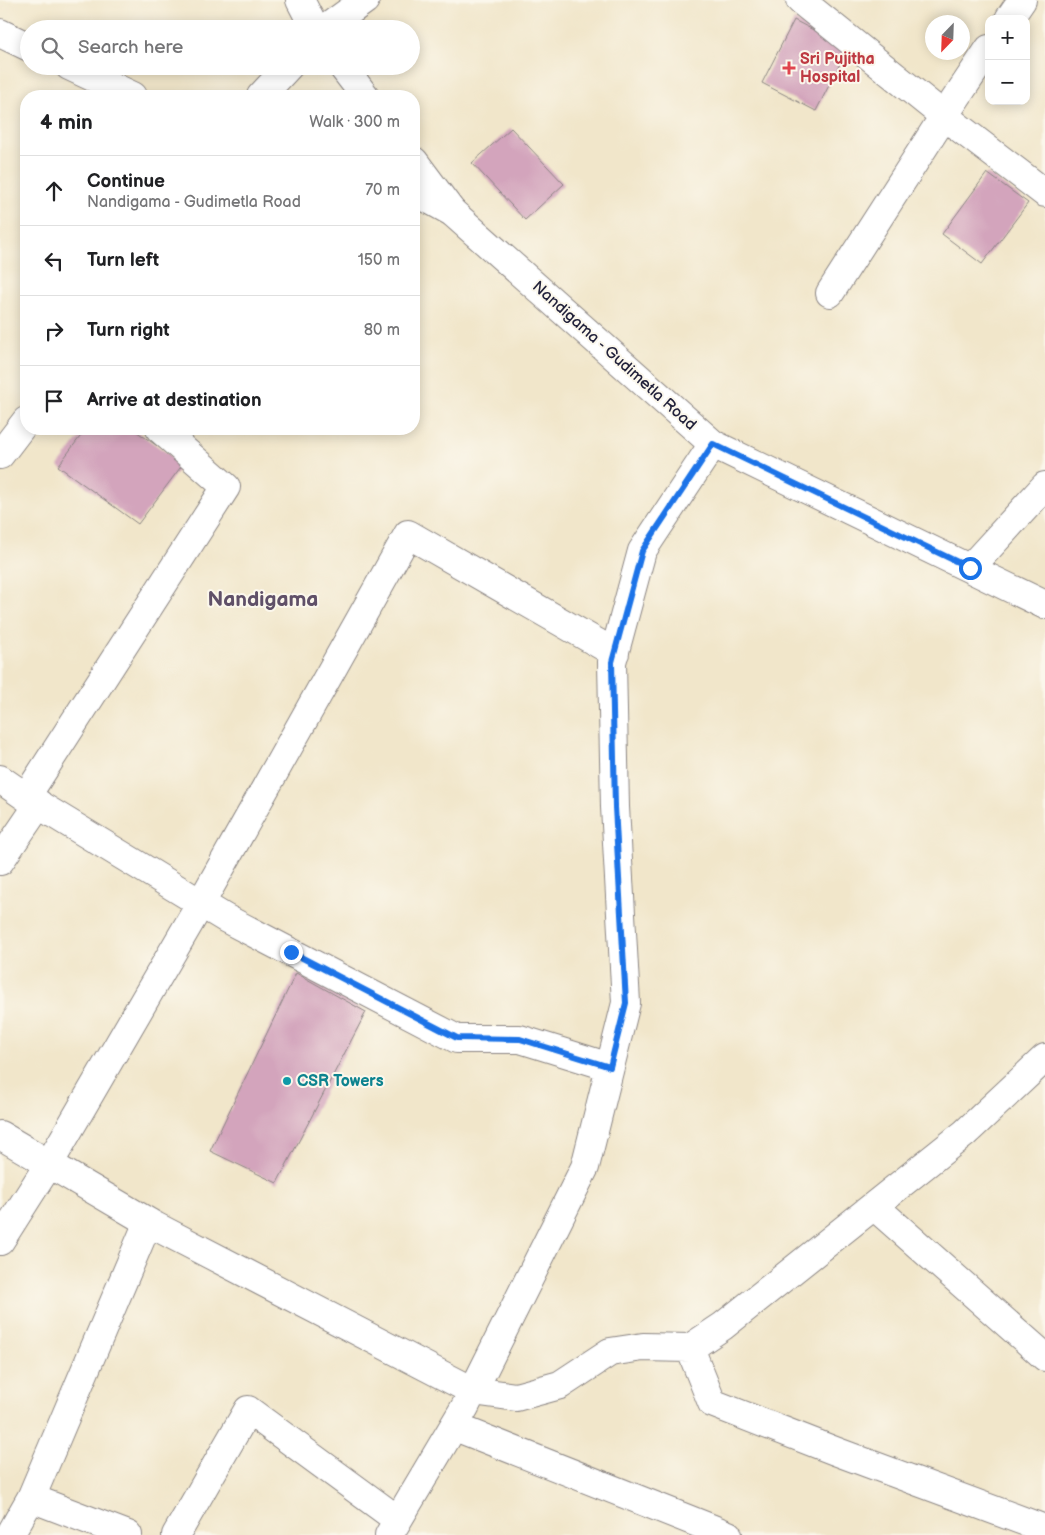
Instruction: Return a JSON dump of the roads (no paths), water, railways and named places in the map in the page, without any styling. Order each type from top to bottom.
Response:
[{"type":"street","points":[[300,0],[310,20]]},
{"type":"street","points":[[337,20],[365,0]]},
{"type":"street","points":[[800,0],[944,116],[1045,193]]},
{"type":"street","points":[[1012,15],[1022,0]]},
{"type":"street","points":[[0,33],[20,43]]},
{"type":"street","points":[[830,293],[985,55]]},
{"type":"street","points":[[89,75],[120,90]]},
{"type":"street","points":[[266,90],[280,75]]},
{"type":"street","points":[[349,75],[360,90]]},
{"type":"street","points":[[420,169],[452,212]]},
{"type":"street","name":"Nandigama - Gudimetla Road","points":[[420,194],[452,212],[713,444],[1045,605]]},
{"type":"street","points":[[0,455],[20,429]]},
{"type":"street","points":[[0,861],[33,801],[226,487],[167,435]]},
{"type":"street","points":[[176,1535],[248,1410],[393,1528],[473,1391],[585,1166],[626,1003],[615,807],[612,662],[642,551],[713,444]]},
{"type":"street","points":[[970,568],[1045,486]]},
{"type":"street","points":[[0,1241],[49,1164],[201,903],[408,534],[615,652]]},
{"type":"street","points":[[0,779],[225,918],[457,1038],[520,1039],[610,1067]]},
{"type":"street","points":[[0,1136],[148,1222],[473,1391],[516,1397],[560,1385],[610,1352],[643,1347],[690,1348],[723,1326],[965,1133],[1045,1058]]},
{"type":"street","points":[[874,1206],[1045,1356]]},
{"type":"street","points":[[10,1535],[31,1498],[148,1222]]},
{"type":"street","points":[[690,1348],[712,1403],[1045,1529]]},
{"type":"street","points":[[453,1428],[463,1430],[728,1535]]},
{"type":"street","points":[[31,1498],[128,1535]]},
{"type":"place","name":"Sri Pujitha Hospital","points":[[789,68]]},
{"type":"place","name":"CSR Towers","points":[[287,1081]]},
{"type":"district","name":"Nandigama","points":[[263,599]]}]
